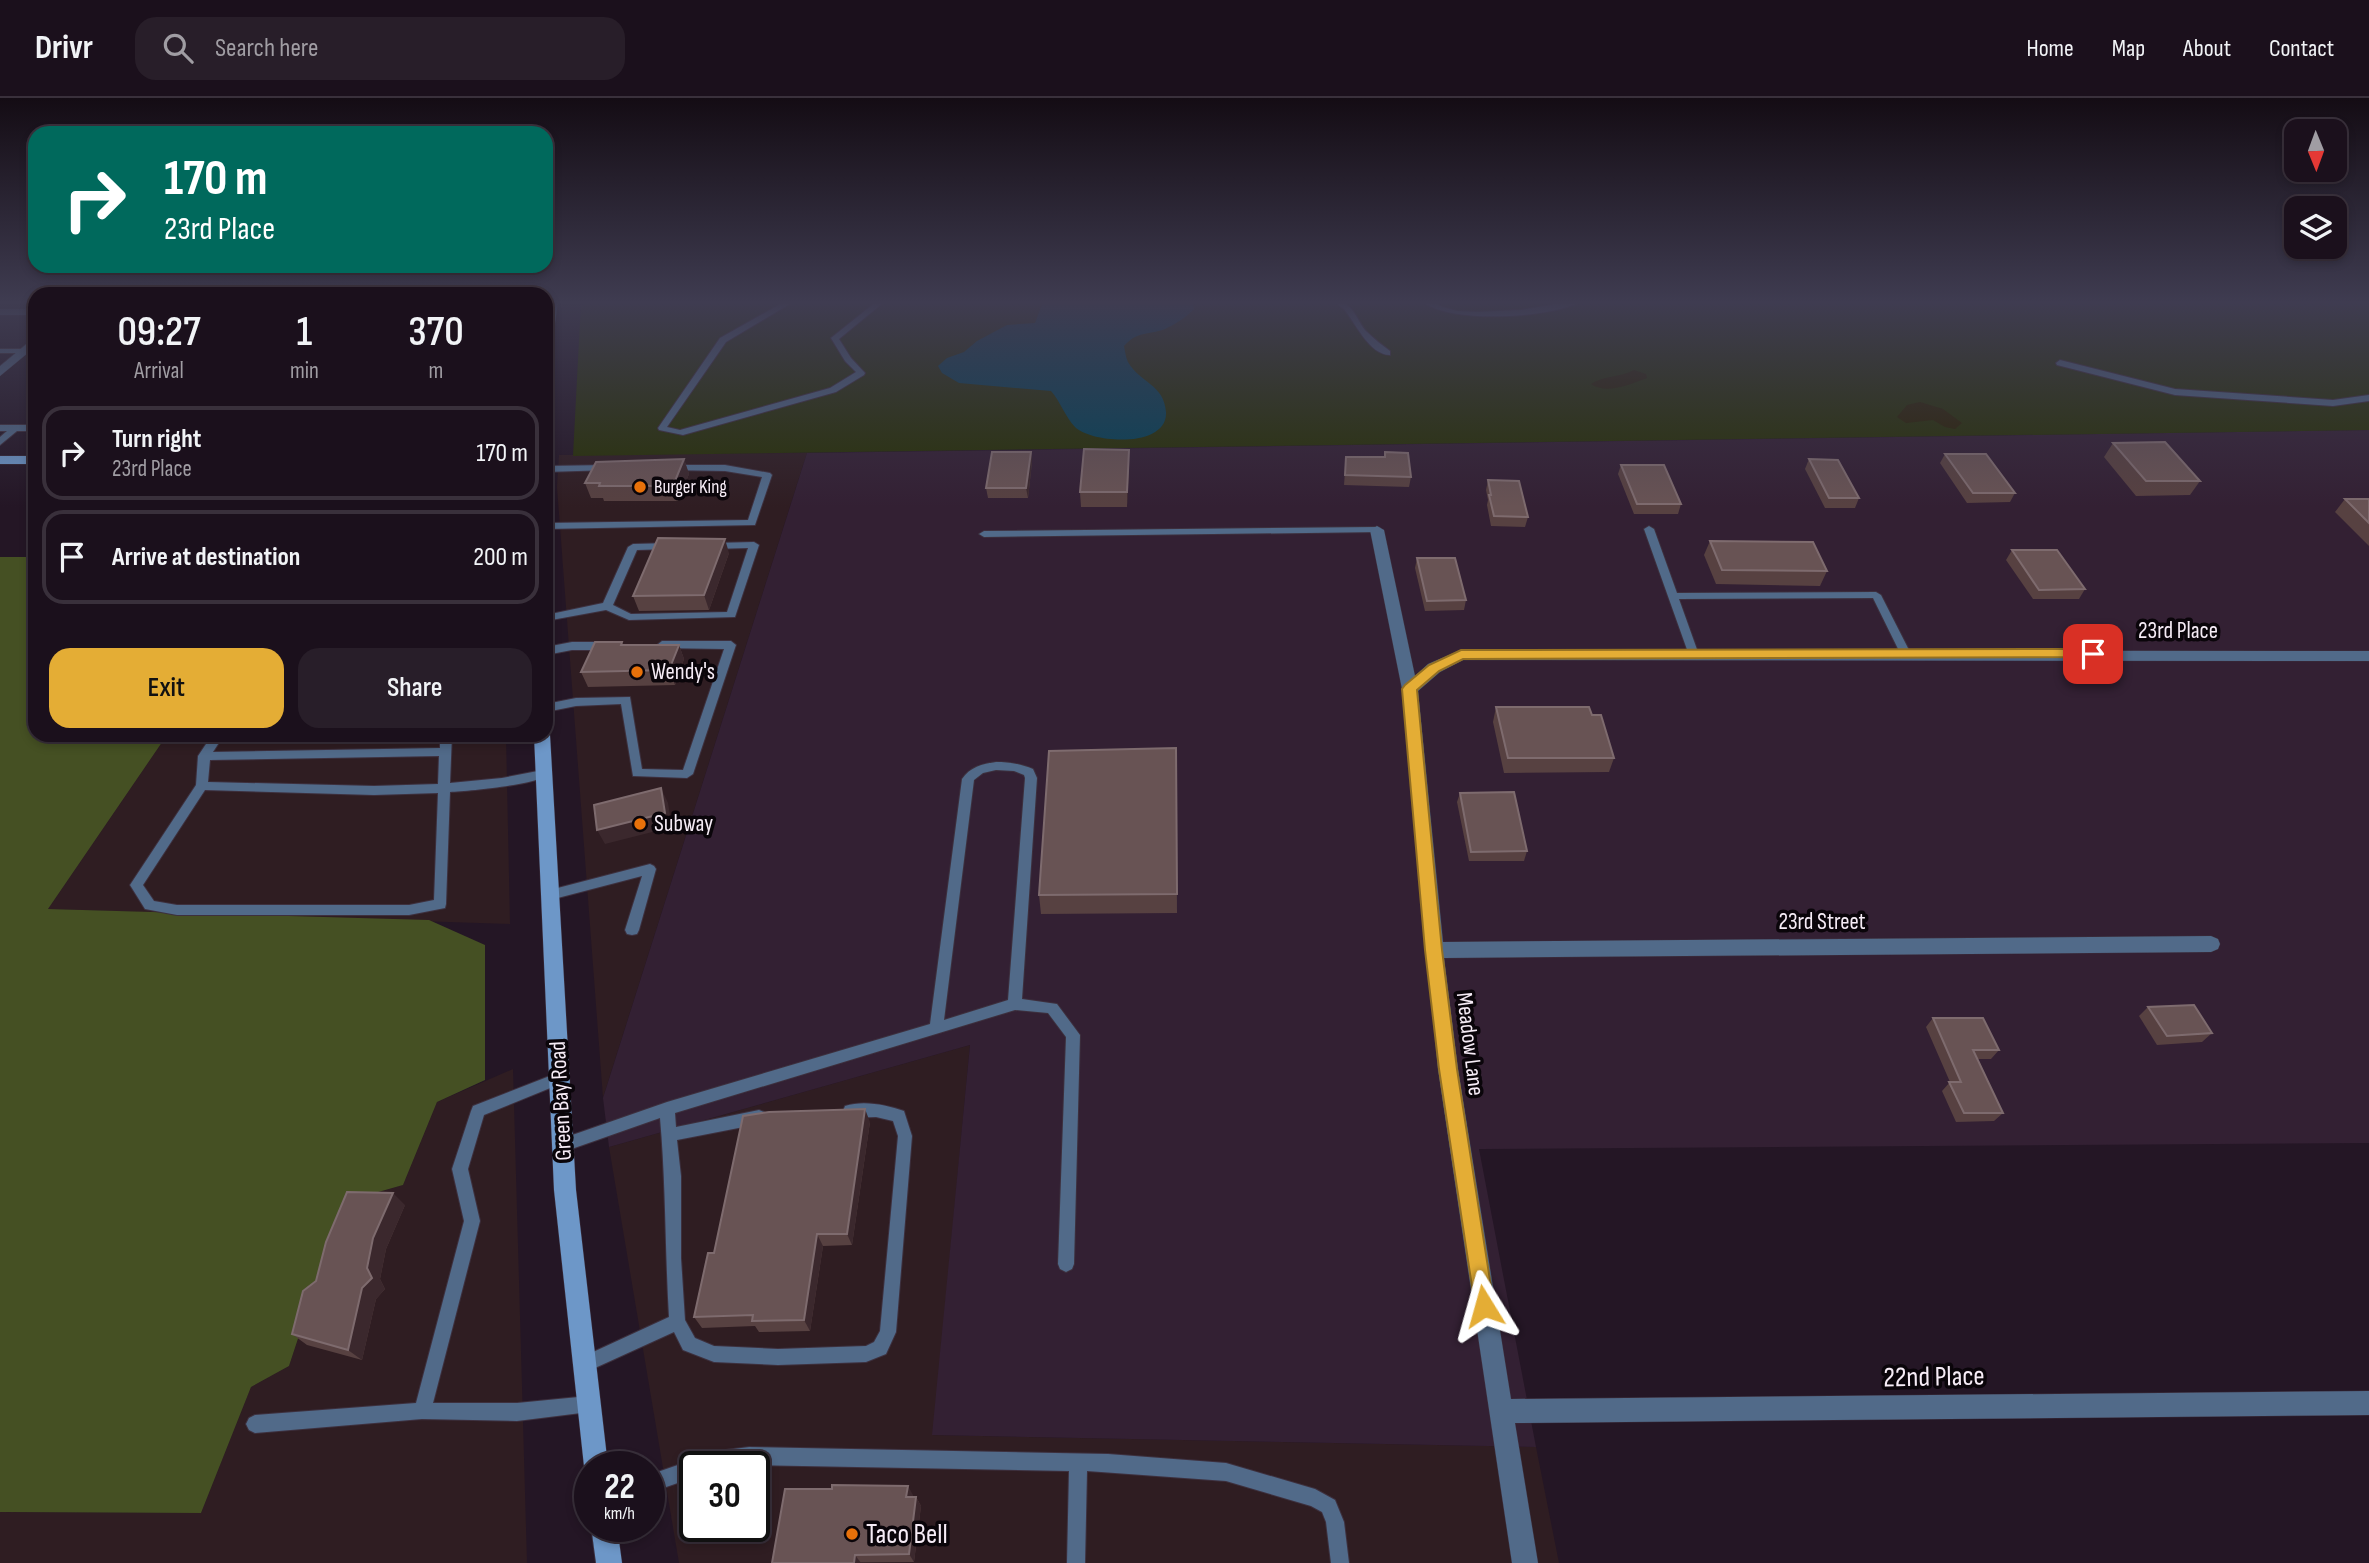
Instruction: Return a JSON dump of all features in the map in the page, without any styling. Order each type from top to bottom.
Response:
[{"type":"main road","points":[[0,460],[28,460]]},
{"type":"main road","name":"Green Bay Road","points":[[542,742],[563,1145],[573,1280],[594,1451]]},
{"type":"main road","points":[[606,1542],[608,1563]]},
{"type":"street","name":"Meadow Lane","points":[[1377,530],[1410,689],[1448,1069],[1525,1563]]},
{"type":"street","name":"23rd Place","points":[[1410,689],[1434,668],[1461,654],[2369,656]]},
{"type":"street","name":"23rd Street","points":[[1434,950],[2211,944]]},
{"type":"street","name":"22nd Place","points":[[1500,1411],[2369,1403]]},
{"type":"lane","points":[[702,370],[662,428],[680,433],[833,390],[861,373],[859,370]]},
{"type":"lane","points":[[2089,370],[2175,392],[2333,403],[2369,398]]},
{"type":"lane","points":[[0,428],[28,428]]},
{"type":"lane","points":[[0,442],[15,428]]},
{"type":"lane","points":[[553,469],[613,468]]},
{"type":"lane","points":[[553,526],[752,523],[767,475],[724,468],[655,468]]},
{"type":"lane","points":[[1649,528],[1694,654]]},
{"type":"lane","points":[[984,534],[1377,530]]},
{"type":"lane","points":[[553,617],[607,606],[628,617],[731,615],[754,545],[700,546]]},
{"type":"lane","points":[[607,606],[632,547],[687,546]]},
{"type":"lane","points":[[1673,596],[1876,595],[1906,654]]},
{"type":"lane","points":[[553,707],[576,702],[626,700],[637,773],[687,774],[731,645],[652,645]]},
{"type":"lane","points":[[553,650],[572,646],[625,646]]},
{"type":"lane","points":[[213,742],[204,756],[202,786],[136,885],[150,905],[177,910],[409,910],[440,904],[445,742]]},
{"type":"lane","points":[[204,756],[443,752]]},
{"type":"lane","points":[[936,1028],[968,779],[972,772],[981,768],[1020,767],[1029,772],[1031,778],[1015,1004]]},
{"type":"lane","points":[[202,786],[442,790],[504,784],[543,774]]},
{"type":"lane","points":[[550,895],[650,869],[632,930]]},
{"type":"lane","points":[[563,1145],[667,1109],[1015,1004],[1052,1008],[1073,1034],[1066,1264]]},
{"type":"lane","points":[[422,1411],[472,1221],[460,1169],[478,1111],[560,1078]]},
{"type":"lane","points":[[667,1109],[677,1322],[689,1344],[714,1354],[778,1357],[866,1354],[880,1348],[888,1332],[905,1136],[899,1116],[876,1110],[831,1111]]},
{"type":"lane","points":[[670,1135],[752,1117],[779,1115]]},
{"type":"lane","points":[[584,1365],[677,1322]]},
{"type":"lane","points":[[255,1424],[422,1411],[517,1412],[589,1404]]},
{"type":"lane","points":[[770,1456],[1078,1463],[1226,1472],[1315,1498],[1329,1506],[1335,1522],[1340,1563]]},
{"type":"lane","points":[[1076,1563],[1078,1463]]},
{"type":"shaded area","points":[[2369,430],[2369,1143],[1479,1149],[1536,1447],[932,1435],[970,1045],[609,1147],[603,1098],[807,453]]},
{"type":"shaded area","points":[[807,453],[603,1098],[557,487],[559,455]]},
{"type":"shaded area","points":[[162,742],[506,742],[510,924],[48,909]]},
{"type":"shaded area","points":[[970,1045],[933,1435],[1536,1447],[1559,1563],[679,1563],[665,1480],[665,1451],[660,1451],[609,1147]]},
{"type":"shaded area","points":[[513,1069],[527,1563],[0,1563],[0,1512],[201,1513],[251,1387],[289,1366],[343,1202],[403,1185],[437,1102]]},
{"type":"green space","points":[[577,370],[2369,370],[2369,430],[573,456]]},
{"type":"green space","points":[[0,557],[28,557],[28,742],[162,742],[48,909],[429,920],[485,945],[485,1080],[437,1102],[403,1185],[343,1202],[289,1366],[251,1387],[201,1513],[0,1512]]},
{"type":"sand","points":[[1635,370],[1646,374],[1647,378],[1611,389],[1591,384],[1601,379]]},
{"type":"sand","points":[[1920,402],[1943,409],[1962,423],[1955,429],[1933,420],[1906,423],[1897,417],[1907,405]]},
{"type":"water","points":[[940,370],[1135,370],[1161,395],[1166,412],[1163,424],[1155,432],[1143,437],[1097,437],[1075,427],[1051,391],[959,383]]},
{"type":"building","points":[[2165,442],[2200,481],[2146,481],[2113,443]]},
{"type":"building","points":[[1084,449],[1129,450],[1127,492],[1080,492]]},
{"type":"building","points":[[992,452],[1031,452],[1026,488],[986,488]]},
{"type":"building","points":[[1385,452],[1408,453],[1411,477],[1345,475],[1346,457],[1385,457]]},
{"type":"building","points":[[1945,454],[1986,454],[2015,493],[1973,493]]},
{"type":"building","points":[[684,459],[673,486],[599,486],[600,483],[585,483],[596,462]]},
{"type":"building","points":[[1809,459],[1838,460],[1859,498],[1829,498]]},
{"type":"building","points":[[1621,465],[1664,465],[1681,504],[1637,504]]},
{"type":"building","points":[[1488,480],[1519,481],[1528,517],[1494,516]]},
{"type":"building","points":[[2345,499],[2369,499],[2369,523]]},
{"type":"building","points":[[658,538],[725,539],[704,595],[633,596]]},
{"type":"building","points":[[1710,541],[1813,542],[1827,571],[1722,570]]},
{"type":"building","points":[[2012,550],[2057,550],[2085,589],[2039,590]]},
{"type":"building","points":[[1417,558],[1455,558],[1466,600],[1427,601]]},
{"type":"building","points":[[595,642],[679,645],[669,670],[581,672]]},
{"type":"building","points":[[1496,707],[1589,707],[1592,715],[1601,715],[1614,758],[1508,758]]},
{"type":"building","points":[[1176,748],[1177,894],[1039,895],[1049,751]]},
{"type":"building","points":[[661,788],[665,813],[597,830],[594,805]]},
{"type":"building","points":[[1514,792],[1527,851],[1471,852],[1460,793]]},
{"type":"building","points":[[2194,1005],[2212,1033],[2167,1036],[2148,1007]]},
{"type":"building","points":[[1933,1018],[1983,1018],[1999,1050],[1973,1050],[2003,1113],[1964,1113],[1949,1082],[1961,1082]]},
{"type":"building","points":[[865,1109],[847,1234],[817,1234],[804,1320],[752,1321],[753,1315],[694,1317],[708,1253],[714,1253],[743,1116],[769,1112]]},
{"type":"building","points":[[347,1192],[393,1193],[373,1238],[367,1268],[372,1278],[362,1288],[348,1350],[292,1334],[303,1291],[316,1281],[326,1242]]},
{"type":"building","name":"Taco Bell","points":[[832,1485],[908,1486],[906,1497],[916,1497],[909,1554],[855,1555],[854,1563],[772,1563],[785,1489],[832,1489]]},
{"type":"place","name":"Burger King","points":[[640,487]]},
{"type":"place","name":"Wendy's","points":[[637,672]]},
{"type":"place","name":"Subway","points":[[640,824]]},
{"type":"place","name":"Taco Bell","points":[[852,1534]]},
{"type":"route","points":[[1484,1306],[1448,1069],[1410,689],[1434,668],[1461,654],[2093,654]]}]
